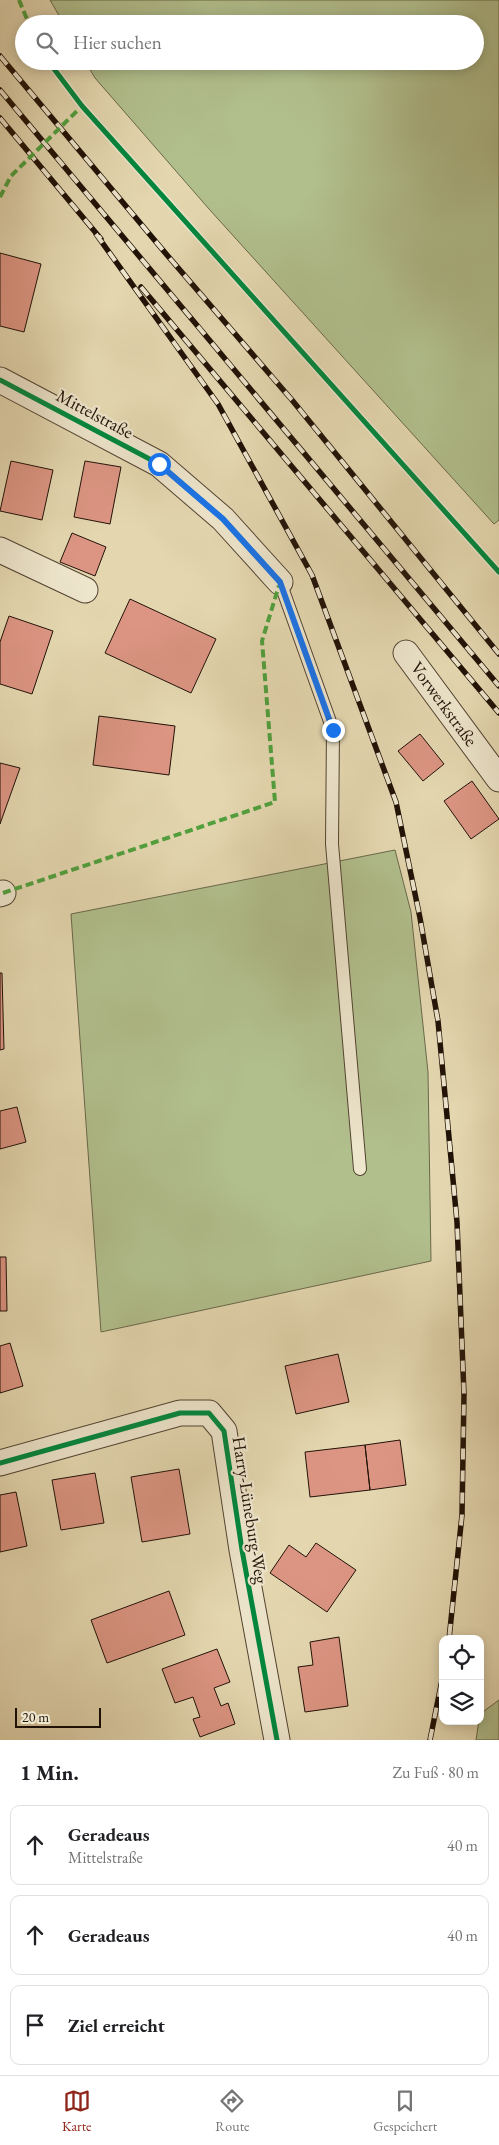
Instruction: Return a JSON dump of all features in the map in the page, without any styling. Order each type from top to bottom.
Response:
[{"type":"street","name":"Mittelstraße","points":[[0,380],[159,464],[223,519],[280,582]]},
{"type":"street","points":[[0,550],[85,590]]},
{"type":"street","name":"Vorwerkstraße","points":[[406,654],[499,779]]},
{"type":"street","name":"Harry-Lüneburg-Weg","points":[[0,1463],[180,1412],[209,1413],[224,1431],[242,1550],[277,1740]]},
{"type":"lane","points":[[280,582],[333,730],[332,844],[360,1169]]},
{"type":"green space","points":[[50,0],[499,0],[499,520],[494,524],[209,209],[95,78],[90,70],[484,70],[484,15],[59,15]]},
{"type":"green space","points":[[395,850],[411,912],[428,1072],[431,1261],[101,1332],[71,914]]},
{"type":"green space","points":[[499,1700],[499,1740],[476,1740],[478,1725],[484,1725],[484,1711]]},
{"type":"building","points":[[0,253],[41,264],[24,332],[0,326]]},
{"type":"building","points":[[11,461],[53,470],[42,520],[0,511]]},
{"type":"building","points":[[85,461],[121,467],[110,524],[74,517]]},
{"type":"building","points":[[72,533],[106,547],[95,576],[60,562]]},
{"type":"building","points":[[130,599],[216,639],[191,693],[105,653]]},
{"type":"building","points":[[9,616],[53,631],[32,694],[0,684],[0,642]]},
{"type":"building","points":[[99,716],[175,726],[169,775],[93,765]]},
{"type":"building","points":[[420,734],[444,764],[423,781],[398,751]]},
{"type":"building","points":[[0,763],[20,768],[0,824]]},
{"type":"building","points":[[472,781],[499,819],[471,839],[444,801]]},
{"type":"building","points":[[0,973],[2,973],[4,1049],[0,1050]]},
{"type":"building","points":[[17,1107],[26,1142],[0,1149],[0,1111]]},
{"type":"building","points":[[0,1257],[6,1257],[7,1311],[0,1311]]},
{"type":"building","points":[[10,1343],[23,1386],[0,1393],[0,1346]]},
{"type":"building","points":[[338,1354],[349,1402],[296,1414],[285,1366]]},
{"type":"building","points":[[400,1440],[406,1485],[370,1490],[365,1445]]},
{"type":"building","points":[[365,1445],[370,1490],[310,1497],[305,1452]]},
{"type":"building","points":[[179,1469],[190,1534],[142,1542],[131,1477]]},
{"type":"building","points":[[95,1473],[104,1523],[61,1530],[52,1480]]},
{"type":"building","points":[[16,1492],[27,1546],[0,1552],[0,1495]]},
{"type":"building","points":[[316,1543],[356,1570],[327,1612],[270,1573],[289,1545],[306,1557]]},
{"type":"building","points":[[169,1591],[185,1635],[107,1663],[91,1620]]},
{"type":"building","points":[[339,1637],[348,1706],[305,1712],[298,1667],[313,1665],[310,1642]]},
{"type":"building","points":[[217,1649],[230,1682],[214,1688],[221,1706],[228,1703],[235,1724],[200,1737],[193,1719],[200,1717],[193,1697],[175,1703],[162,1669]]},
{"type":"railway","points":[[0,56],[292,400],[499,654]]},
{"type":"railway","points":[[0,90],[499,686]]},
{"type":"railway","points":[[0,118],[101,239]]},
{"type":"railway","points":[[96,234],[218,404],[312,575],[396,802],[420,918],[438,1021],[457,1222],[464,1394],[462,1515],[449,1635]]},
{"type":"railway","points":[[141,287],[499,713]]},
{"type":"railway","points":[[430,1740],[442,1680]]},
{"type":"marked path","points":[[19,0],[25,15]]},
{"type":"marked path","points":[[0,197],[11,176],[82,106]]},
{"type":"marked path","points":[[3,893],[275,802],[262,641],[280,582]]},
{"type":"cycle path","points":[[55,70],[82,106],[499,572]]},
{"type":"cycle path","points":[[0,380],[159,464],[223,519],[280,582]]},
{"type":"cycle path","points":[[0,1463],[180,1413],[209,1413],[224,1431],[242,1550],[277,1740]]},
{"type":"route","points":[[159,464],[223,519],[280,582],[333,730]]}]
